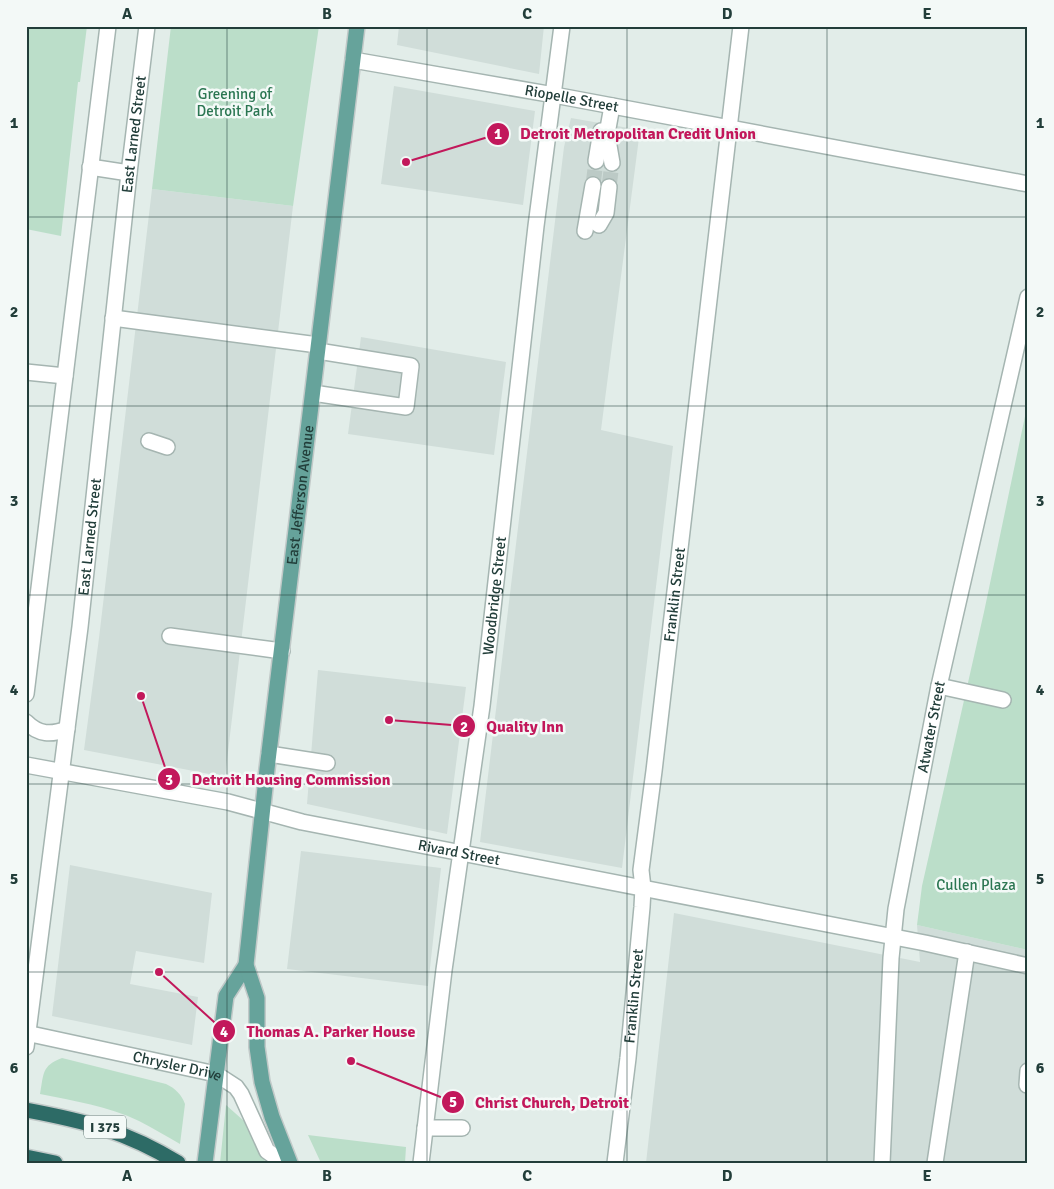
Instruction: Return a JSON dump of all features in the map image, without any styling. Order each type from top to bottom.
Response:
[{"type":"highway","name":"I 375","points":[[26,1110],[77,1119],[107,1128],[144,1143],[178,1163]]},
{"type":"highway","points":[[26,1157],[55,1163]]},
{"type":"main road","name":"East Jefferson Avenue","points":[[290,1163],[272,1117],[262,1082],[256,1040],[257,998],[246,964],[262,812],[357,26]]},
{"type":"main road","name":"East Jefferson Avenue","points":[[205,1162],[226,996],[246,964]]},
{"type":"street","points":[[26,694],[108,26]]},
{"type":"street","name":"East Larned Street","points":[[27,1038],[30,989],[80,626],[129,173],[147,26]]},
{"type":"street","name":"Woodbridge Street","points":[[421,1163],[444,970],[482,706],[536,226],[562,26]]},
{"type":"street","name":"Franklin Street","points":[[615,1163],[629,1049],[644,888],[641,870],[741,26]]},
{"type":"street","name":"Riopelle Street","points":[[353,60],[609,105],[1028,184]]},
{"type":"street","points":[[596,162],[609,105]]},
{"type":"street","points":[[609,105],[607,134],[612,163]]},
{"type":"street","points":[[90,167],[129,173]]},
{"type":"street","points":[[585,231],[593,185]]},
{"type":"street","points":[[599,225],[606,213],[609,187]]},
{"type":"street","name":"Atwater Street","points":[[882,1163],[890,968],[905,857],[939,686],[1028,297]]},
{"type":"street","points":[[113,318],[318,348],[411,366],[406,407],[313,393]]},
{"type":"street","points":[[26,372],[64,376]]},
{"type":"street","points":[[149,441],[167,448]]},
{"type":"street","points":[[170,636],[282,651]]},
{"type":"street","points":[[939,686],[1003,700]]},
{"type":"street","points":[[26,722],[31,728],[42,734],[55,733],[67,728]]},
{"type":"street","points":[[269,754],[327,763]]},
{"type":"street","name":"Rivard Street","points":[[26,765],[228,802],[302,822],[893,937],[1028,966]]},
{"type":"street","points":[[935,1163],[967,952]]},
{"type":"street","name":"Chrysler Drive","points":[[27,1038],[216,1074],[232,1084],[242,1094],[267,1151],[284,1163]]},
{"type":"street","points":[[425,1128],[462,1128]]},
{"type":"shaded area","points":[[399,26],[544,26],[539,74],[397,45]]},
{"type":"shaded area","points":[[394,86],[535,111],[523,205],[381,184]]},
{"type":"shaded area","points":[[571,118],[640,130],[601,430],[673,446],[622,868],[480,842],[564,147]]},
{"type":"shaded area","points":[[152,189],[293,206],[225,777],[84,750]]},
{"type":"shaded area","points":[[361,337],[506,362],[494,455],[348,434]]},
{"type":"shaded area","points":[[318,670],[466,687],[447,834],[307,804]]},
{"type":"shaded area","points":[[301,851],[441,868],[428,986],[287,969]]},
{"type":"shaded area","points":[[70,865],[212,893],[204,963],[136,951],[130,984],[198,997],[192,1045],[52,1016]]},
{"type":"shaded area","points":[[674,913],[920,962],[917,925],[1028,950],[1028,1163],[646,1163]]},
{"type":"green space","points":[[26,26],[87,26],[80,82],[78,82],[61,236],[26,229]]},
{"type":"green space","name":"Greening of Detroit Park","points":[[171,26],[319,26],[293,206],[152,189]]},
{"type":"green space","name":"Cullen Plaza","points":[[1028,402],[1028,950],[917,925],[922,886],[984,612]]},
{"type":"green space","points":[[62,1058],[166,1084],[172,1088],[180,1095],[185,1104],[180,1144],[139,1121],[115,1111],[91,1104],[40,1094],[43,1076],[47,1068],[50,1064]]},
{"type":"green space","points":[[226,1105],[244,1121],[266,1163],[220,1163]]},
{"type":"green space","points":[[308,1135],[406,1147],[405,1163],[321,1163]]},
{"type":"tunnel","points":[[593,185],[596,161]]},
{"type":"tunnel","points":[[609,187],[612,163]]},
{"type":"place","name":"Detroit Metropolitan Credit Union","points":[[406,162]]},
{"type":"place","name":"Detroit Housing Commission","points":[[141,696]]},
{"type":"place","name":"Quality Inn","points":[[389,720]]},
{"type":"place","name":"Thomas A. Parker House","points":[[159,972]]},
{"type":"place","name":"Christ Church, Detroit","points":[[351,1061]]}]
